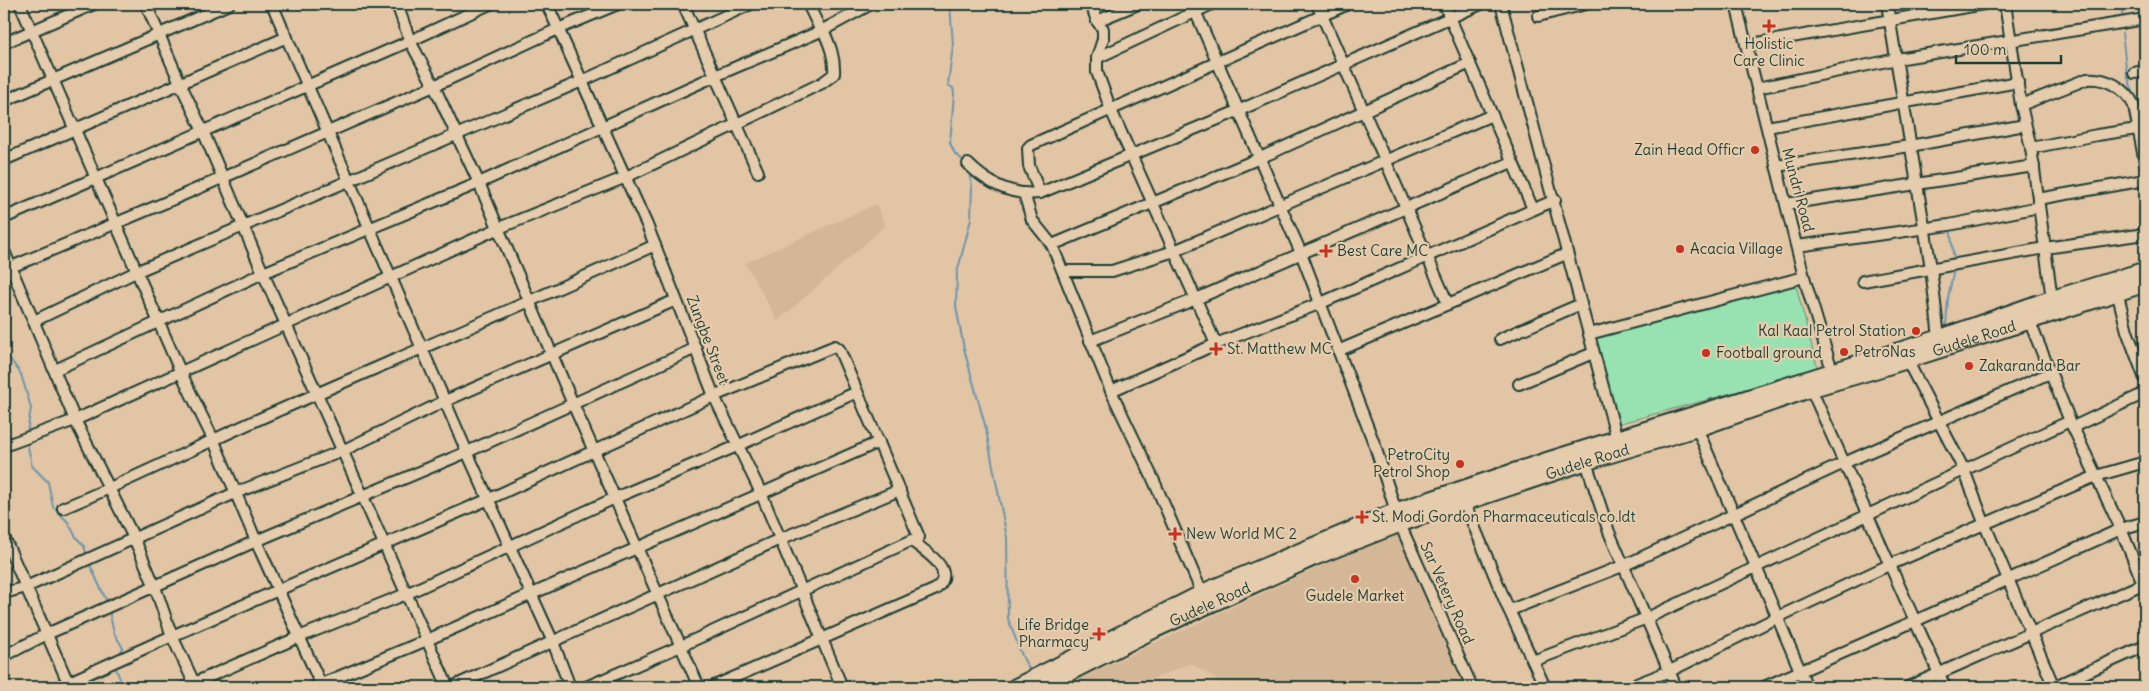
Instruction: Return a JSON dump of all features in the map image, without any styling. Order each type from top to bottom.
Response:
[{"type":"highway","name":"Gudele Road","points":[[1044,682],[1398,517],[1464,502],[1697,428],[1812,389],[1834,376],[1907,360],[2028,320],[2115,286],[2145,270]]},
{"type":"highway","name":"Gudele Road","points":[[1044,682],[1138,625],[1202,593],[1398,517],[1617,439],[1834,376],[2052,299],[2115,286],[2145,284]]},
{"type":"highway","points":[[1016,687],[1044,682]]},
{"type":"street","points":[[20,4],[98,177],[116,223],[182,373],[213,439],[319,686],[879,442]]},
{"type":"street","points":[[4,44],[94,4]]},
{"type":"street","points":[[146,4],[180,83],[203,130],[242,226],[342,451],[450,687],[780,539],[900,490]]},
{"type":"street","points":[[4,102],[158,33],[229,4]]},
{"type":"street","points":[[272,4],[423,347],[467,452],[530,595],[553,642],[570,687]]},
{"type":"street","points":[[397,4],[410,41],[434,86],[479,183],[573,404],[699,687]]},
{"type":"street","points":[[4,218],[410,41],[490,4]]},
{"type":"street","name":"Zungbe Street","points":[[547,4],[626,177],[655,245],[714,396],[761,493],[842,687]]},
{"type":"street","points":[[7,268],[328,132],[618,4]]},
{"type":"street","points":[[682,4],[758,172]]},
{"type":"street","points":[[34,321],[138,271],[582,81],[751,4]]},
{"type":"street","points":[[4,446],[75,420],[499,228],[626,177],[822,83],[834,74],[834,62],[830,44],[808,4]]},
{"type":"street","points":[[55,370],[263,273],[479,183],[715,76],[822,30],[871,4]]},
{"type":"street","points":[[1091,4],[1104,34],[1097,58],[1097,72],[1131,156],[1216,344]]},
{"type":"street","points":[[1097,20],[1138,4]]},
{"type":"street","points":[[1097,58],[1194,8],[1212,4]]},
{"type":"street","points":[[1317,4],[1448,304]]},
{"type":"street","points":[[1040,193],[1029,166],[1028,148],[1348,4]]},
{"type":"street","points":[[1444,4],[1533,209]]},
{"type":"street","points":[[968,164],[985,180],[1014,192],[1040,193],[1240,110],[1481,4]]},
{"type":"street","points":[[1501,4],[1554,200],[1566,254],[1617,439]]},
{"type":"street","points":[[1538,16],[1586,4]]},
{"type":"street","name":"Mundri Road","points":[[1739,4],[1746,45],[1804,276],[1834,376]]},
{"type":"street","points":[[1887,4],[1930,268],[1939,338]]},
{"type":"street","points":[[1746,45],[1984,4]]},
{"type":"street","points":[[2005,4],[2021,104],[2034,166],[2052,299]]},
{"type":"street","name":"Sar Vetery Road","points":[[1194,8],[1301,253],[1340,350],[1375,446],[1398,517],[1472,687]]},
{"type":"street","points":[[1757,88],[1897,59],[2145,19]]},
{"type":"street","points":[[4,160],[287,36]]},
{"type":"street","points":[[1052,245],[1260,158],[1470,64]]},
{"type":"street","points":[[2134,72],[2145,71]]},
{"type":"street","points":[[2021,104],[2087,79],[2096,78],[2122,89],[2130,97],[2142,129],[2145,163]]},
{"type":"street","points":[[1767,127],[2018,82]]},
{"type":"street","points":[[1063,271],[1112,271],[1174,251],[1492,115]]},
{"type":"street","points":[[1776,166],[1910,146],[2025,125]]},
{"type":"street","points":[[2031,148],[2142,129]]},
{"type":"street","points":[[1090,341],[1196,299],[1512,162]]},
{"type":"street","points":[[1786,204],[2034,166]]},
{"type":"street","points":[[1797,246],[1923,228],[2145,180]]},
{"type":"street","points":[[1024,193],[1032,220],[1052,245],[1111,391],[1154,481],[1202,593]]},
{"type":"street","points":[[1111,391],[1216,344],[1321,304],[1554,200]]},
{"type":"street","points":[[1863,281],[2045,248],[2145,234]]},
{"type":"street","points":[[63,508],[111,488],[213,439],[530,302],[655,245]]},
{"type":"street","points":[[4,251],[7,268],[34,321],[75,420],[111,488],[134,538],[155,587],[192,686],[299,637],[406,594],[615,498],[857,392]]},
{"type":"street","points":[[1340,350],[1566,254]]},
{"type":"street","points":[[1589,334],[1804,276]]},
{"type":"street","points":[[2115,286],[2127,331],[2145,379]]},
{"type":"street","points":[[4,593],[26,587],[235,494],[342,451],[445,401],[676,300]]},
{"type":"street","points":[[1500,339],[1581,304]]},
{"type":"street","points":[[1908,687],[2145,585],[2121,528],[2072,424],[2028,320]]},
{"type":"street","points":[[58,687],[69,685],[172,636],[595,452],[714,396],[835,346],[839,349],[900,490],[919,535],[918,538],[586,687]]},
{"type":"street","points":[[2134,348],[2145,346]]},
{"type":"street","points":[[4,656],[47,634],[467,452],[696,348]]},
{"type":"street","points":[[1519,384],[1593,353]]},
{"type":"street","points":[[1907,360],[1964,470],[1985,525],[2054,687],[2145,646]]},
{"type":"street","points":[[1510,610],[1625,565],[1844,463],[2050,373]]},
{"type":"street","points":[[1812,389],[1867,516],[1945,687]]},
{"type":"street","points":[[1533,661],[1647,618],[1964,470],[2145,393]]},
{"type":"street","points":[[1697,428],[1808,687]]},
{"type":"street","points":[[1586,462],[1609,532],[1625,565],[1676,687]]},
{"type":"street","points":[[1629,687],[1670,671],[1778,617],[1889,565],[2096,476],[2145,462]]},
{"type":"street","points":[[1464,502],[1545,687]]},
{"type":"street","points":[[1764,687],[2121,528],[2145,522]]},
{"type":"street","points":[[4,537],[69,685]]},
{"type":"street","points":[[712,687],[924,596],[942,584],[944,574],[942,568],[912,541]]},
{"type":"shaded area","points":[[876,204],[885,226],[778,321],[745,263]]},
{"type":"shaded area","name":"Gudele Market","points":[[1396,531],[1463,687],[1228,687],[1191,663],[1134,687],[1061,687]]},
{"type":"green space","name":"Football ground","points":[[1795,282],[1818,370],[1617,424],[1593,335]]},
{"type":"waterway","points":[[950,4],[953,45],[948,85],[953,88],[954,94],[950,143],[955,154],[964,161]]},
{"type":"waterway","points":[[2121,4],[2123,19]]},
{"type":"waterway","points":[[2122,33],[2127,75],[2135,97]]},
{"type":"waterway","points":[[968,170],[972,185],[971,219],[957,273],[956,306],[964,349],[985,425],[1007,538],[1008,619],[1023,658],[1031,672]]},
{"type":"waterway","points":[[1950,227],[1954,260]]},
{"type":"waterway","points":[[1946,326],[1948,298],[1954,269]]},
{"type":"waterway","points":[[4,351],[21,374],[31,408],[27,433]]},
{"type":"waterway","points":[[27,442],[32,466],[48,482],[53,507],[68,522],[76,537],[84,546],[87,556]]},
{"type":"waterway","points":[[89,563],[108,604]]},
{"type":"waterway","points":[[4,574],[10,588]]},
{"type":"waterway","points":[[109,611],[114,633],[123,648],[118,656]]},
{"type":"waterway","points":[[115,666],[123,687]]},
{"type":"place","name":"Holistic Care Clinic","points":[[1769,26]]},
{"type":"place","name":"Zain Head Officr","points":[[1755,150]]},
{"type":"place","name":"Acacia Village","points":[[1680,249]]},
{"type":"place","name":"Best Care MC","points":[[1326,251]]},
{"type":"place","name":"Kal Kaal Petrol Station","points":[[1916,331]]},
{"type":"place","name":"St. Matthew MC","points":[[1216,349]]},
{"type":"place","name":"PetroNas","points":[[1844,352]]},
{"type":"place","name":"Football ground","points":[[1706,353]]},
{"type":"place","name":"Zakaranda Bar","points":[[1969,366]]},
{"type":"place","name":"PetroCity Petrol Shop","points":[[1460,464]]},
{"type":"place","name":"St. Modi Gordon Pharmaceuticals co.ldt","points":[[1362,517]]},
{"type":"place","name":"New World MC 2","points":[[1175,534]]},
{"type":"place","name":"Gudele Market","points":[[1355,579]]},
{"type":"place","name":"Life Bridge Pharmacy","points":[[1099,634]]}]
